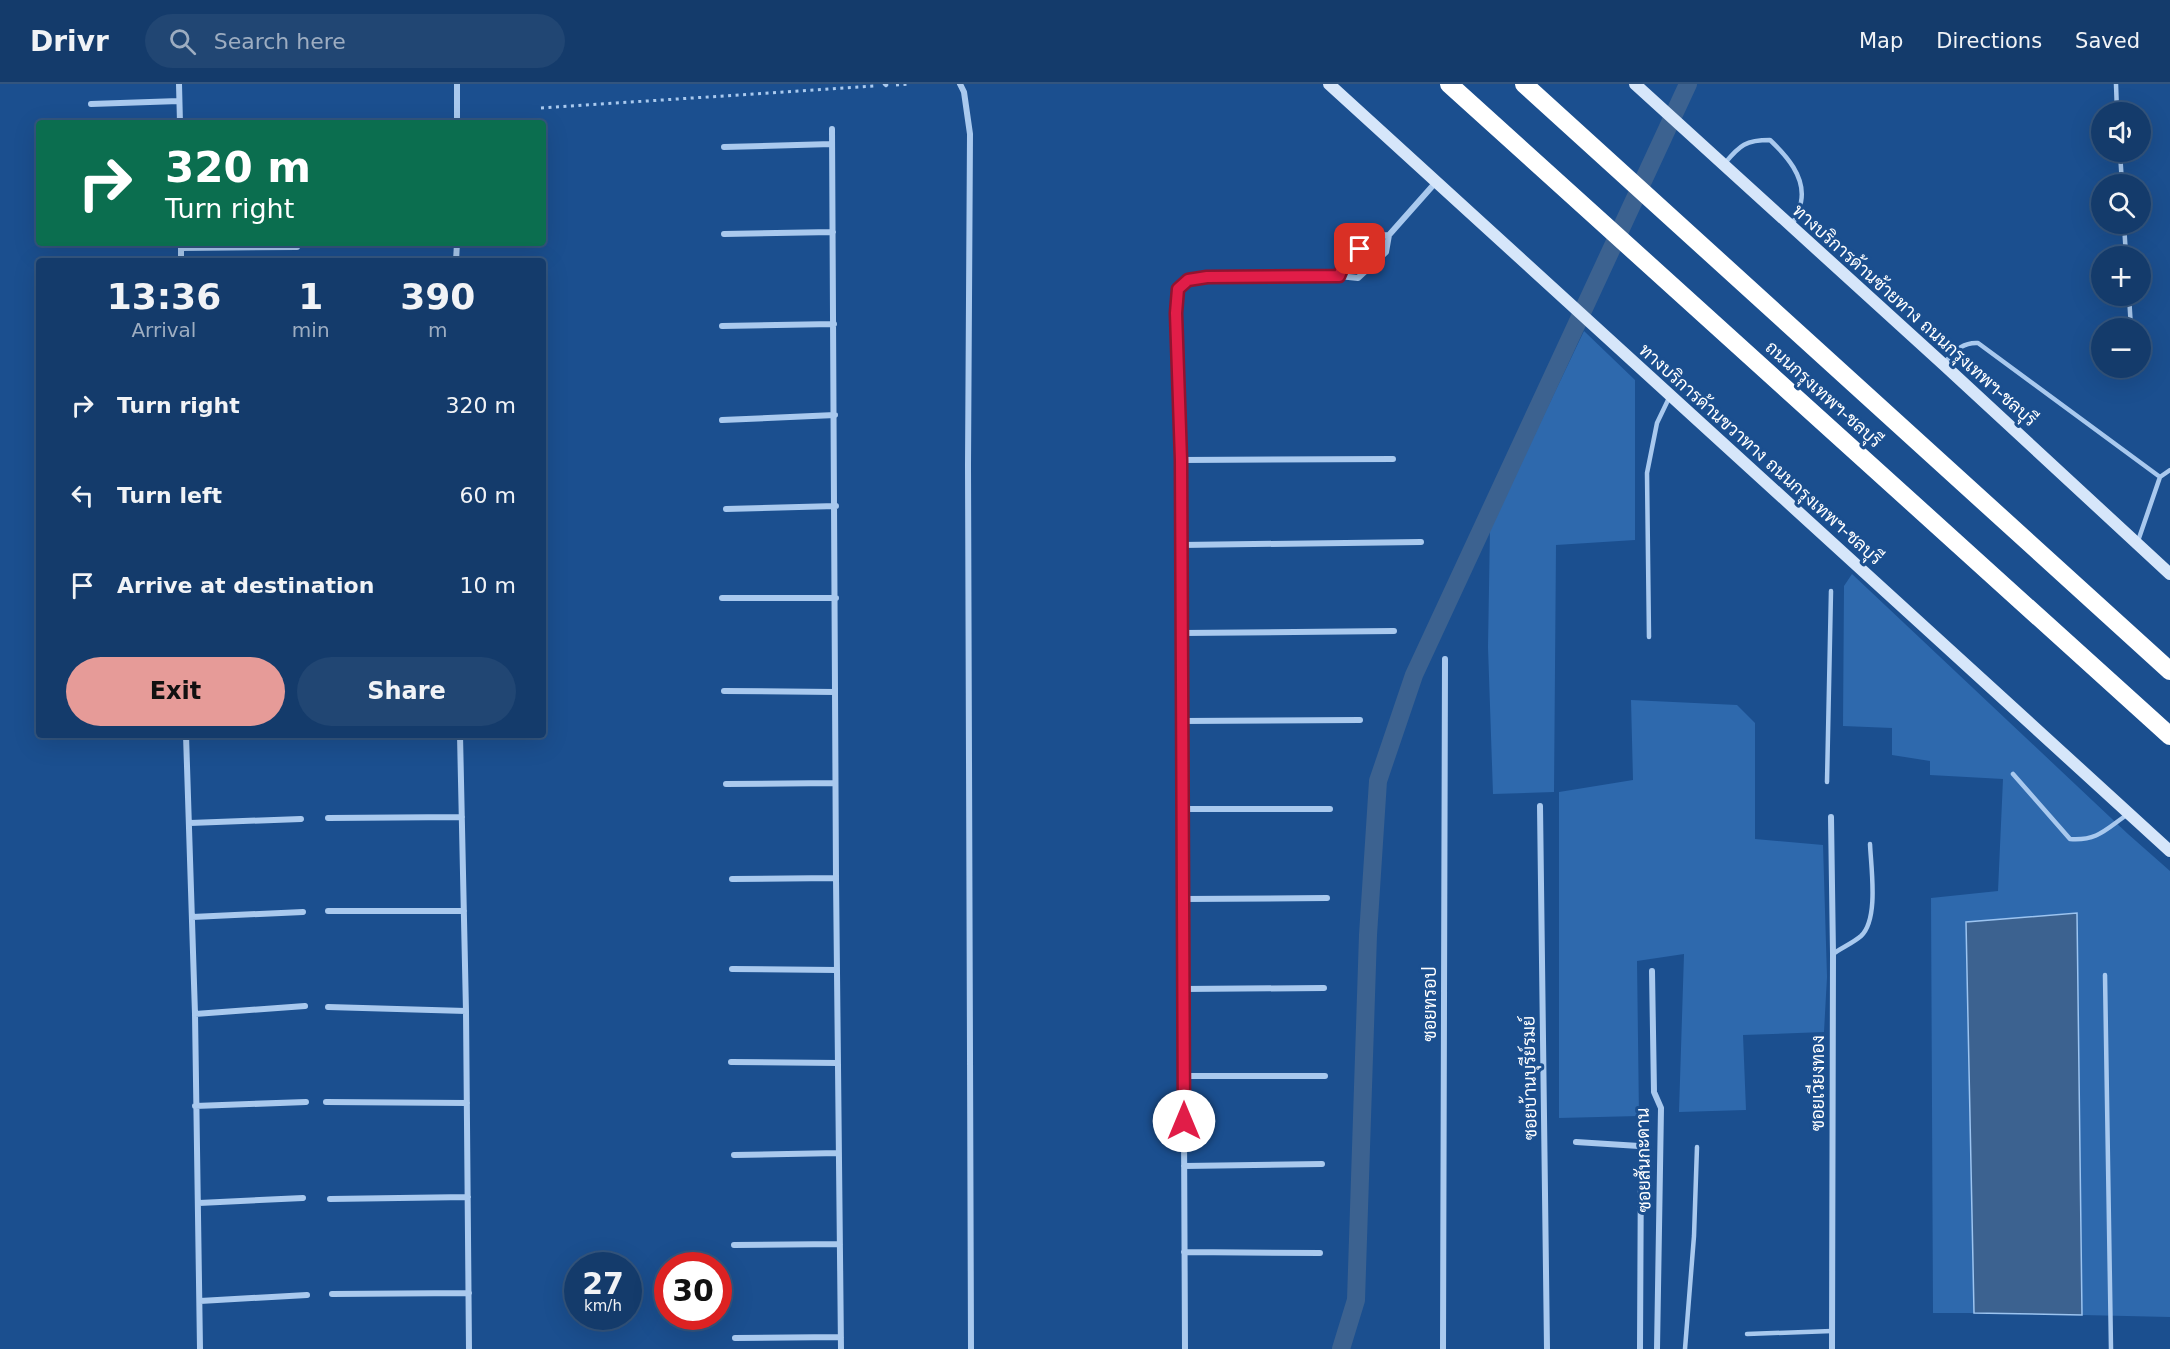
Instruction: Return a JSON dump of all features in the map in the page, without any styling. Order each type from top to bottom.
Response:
[{"type":"highway","name":"ถนนกรุงเทพฯ-ชลบุรี","points":[[1449,84],[2170,736]]},
{"type":"highway","name":"ถนนกรุงเทพฯ-ชลบุรี","points":[[1524,84],[2170,671]]},
{"type":"main road","name":"ทางบริการด้านขวาทาง ถนนกรุงเทพฯ-ชลบุรี","points":[[1329,84],[2170,851]]},
{"type":"main road","name":"ทางบริการด้านซ้ายทาง ถนนกรุงเทพฯ-ชลบุรี","points":[[1635,84],[2170,574]]},
{"type":"street","points":[[179,84],[180,120]]},
{"type":"street","points":[[457,120],[458,84]]},
{"type":"street","points":[[960,84],[964,92],[970,134],[968,477],[971,1349]]},
{"type":"street","points":[[91,104],[179,101]]},
{"type":"street","points":[[832,129],[836,506],[835,783],[841,1349]]},
{"type":"street","points":[[724,147],[832,144]]},
{"type":"street","points":[[1185,1349],[1181,460],[1176,313],[1178,289],[1188,280],[1207,277],[1339,276],[1358,278],[1386,252],[1389,235],[1436,182]]},
{"type":"street","points":[[724,234],[833,232]]},
{"type":"street","points":[[1339,276],[1345,262],[1374,236],[1389,235]]},
{"type":"street","points":[[181,246],[297,247]]},
{"type":"street","points":[[722,326],[834,324]]},
{"type":"street","points":[[722,420],[835,415]]},
{"type":"street","points":[[1181,460],[1393,459]]},
{"type":"street","points":[[726,509],[836,506]]},
{"type":"street","points":[[1181,545],[1421,542]]},
{"type":"street","points":[[722,598],[836,598]]},
{"type":"street","points":[[1182,633],[1394,631]]},
{"type":"street","name":"ซอยทรอป","points":[[1443,1349],[1445,659]]},
{"type":"street","points":[[723,691],[836,692]]},
{"type":"street","points":[[1182,722],[1360,720]]},
{"type":"street","points":[[186,738],[195,1014],[200,1349]]},
{"type":"street","points":[[460,738],[466,1011],[469,1349]]},
{"type":"street","points":[[726,784],[835,783]]},
{"type":"street","name":"ซอยบ้านบุรีย์รมย์","points":[[1540,806],[1547,1349]]},
{"type":"street","points":[[1182,809],[1330,809]]},
{"type":"street","points":[[328,818],[462,817]]},
{"type":"street","name":"ซอยเวียงทอง","points":[[1831,817],[1832,1349]]},
{"type":"street","points":[[190,823],[301,819]]},
{"type":"street","points":[[732,879],[836,878]]},
{"type":"street","points":[[1183,899],[1327,898]]},
{"type":"street","points":[[328,911],[464,911]]},
{"type":"street","points":[[192,917],[303,912]]},
{"type":"street","points":[[732,969],[837,970]]},
{"type":"street","name":"ซอยสันกะดาน","points":[[1652,971],[1654,1092],[1661,1108],[1657,1349]]},
{"type":"street","points":[[1183,989],[1324,988]]},
{"type":"street","points":[[195,1014],[305,1006]]},
{"type":"street","points":[[327,1007],[466,1011]]},
{"type":"street","points":[[732,1062],[838,1063]]},
{"type":"street","points":[[1184,1076],[1325,1076]]},
{"type":"street","points":[[195,1106],[306,1102]]},
{"type":"street","points":[[326,1102],[467,1103]]},
{"type":"street","points":[[1576,1142],[1639,1146],[1641,1150],[1640,1349]]},
{"type":"street","points":[[734,1155],[839,1153]]},
{"type":"street","points":[[1184,1166],[1322,1164]]},
{"type":"street","points":[[330,1199],[468,1197]]},
{"type":"street","points":[[199,1203],[303,1198]]},
{"type":"street","points":[[734,1245],[840,1244]]},
{"type":"street","points":[[1184,1252],[1320,1252]]},
{"type":"street","points":[[332,1294],[469,1293]]},
{"type":"street","points":[[200,1301],[307,1295]]},
{"type":"street","points":[[735,1338],[841,1337]]},
{"type":"lane","points":[[2116,84],[2117,102]]},
{"type":"lane","points":[[1723,165],[1740,146],[1754,140],[1770,140],[1784,153],[1801,184],[1802,201],[1792,227]]},
{"type":"lane","points":[[1943,364],[1958,348],[1968,342],[1978,343],[2160,477]]},
{"type":"lane","points":[[1649,637],[1647,473],[1657,423],[1670,395]]},
{"type":"lane","points":[[2137,543],[2160,477],[2170,470]]},
{"type":"lane","points":[[1827,782],[1831,591]]},
{"type":"lane","points":[[2013,774],[2070,839],[2086,840],[2097,836],[2128,813]]},
{"type":"lane","points":[[1833,954],[1862,936],[1869,921],[1873,898],[1870,844]]},
{"type":"lane","points":[[2105,975],[2111,1349]]},
{"type":"lane","points":[[1685,1349],[1694,1236],[1696,1146]]},
{"type":"lane","points":[[1747,1334],[1832,1331]]},
{"type":"path","points":[[541,108],[909,84]]},
{"type":"shaded area","points":[[1584,331],[1635,380],[1635,540],[1556,545],[1554,792],[1493,794],[1488,647],[1490,528]]},
{"type":"shaded area","points":[[1852,574],[2170,871],[2170,1317],[2082,1315],[2077,913],[1966,922],[1974,1313],[1933,1313],[1931,898],[1998,891],[2003,779],[1930,775],[1930,761],[1892,755],[1892,728],[1843,726],[1844,586]]},
{"type":"shaded area","points":[[1631,700],[1737,705],[1755,723],[1755,839],[1823,845],[1827,977],[1824,1032],[1743,1035],[1746,1110],[1679,1112],[1684,954],[1637,961],[1639,1116],[1559,1118],[1559,792],[1633,780]]},
{"type":"shaded area","points":[[2077,913],[2082,1315],[1974,1313],[1966,922]]},
{"type":"waterway","points":[[1341,1349],[1356,1300],[1368,935],[1378,781],[1414,675],[1688,84]]},
{"type":"route","points":[[1184,1121],[1181,460],[1176,313],[1178,289],[1188,280],[1207,277],[1339,276],[1345,262],[1360,249]]}]
